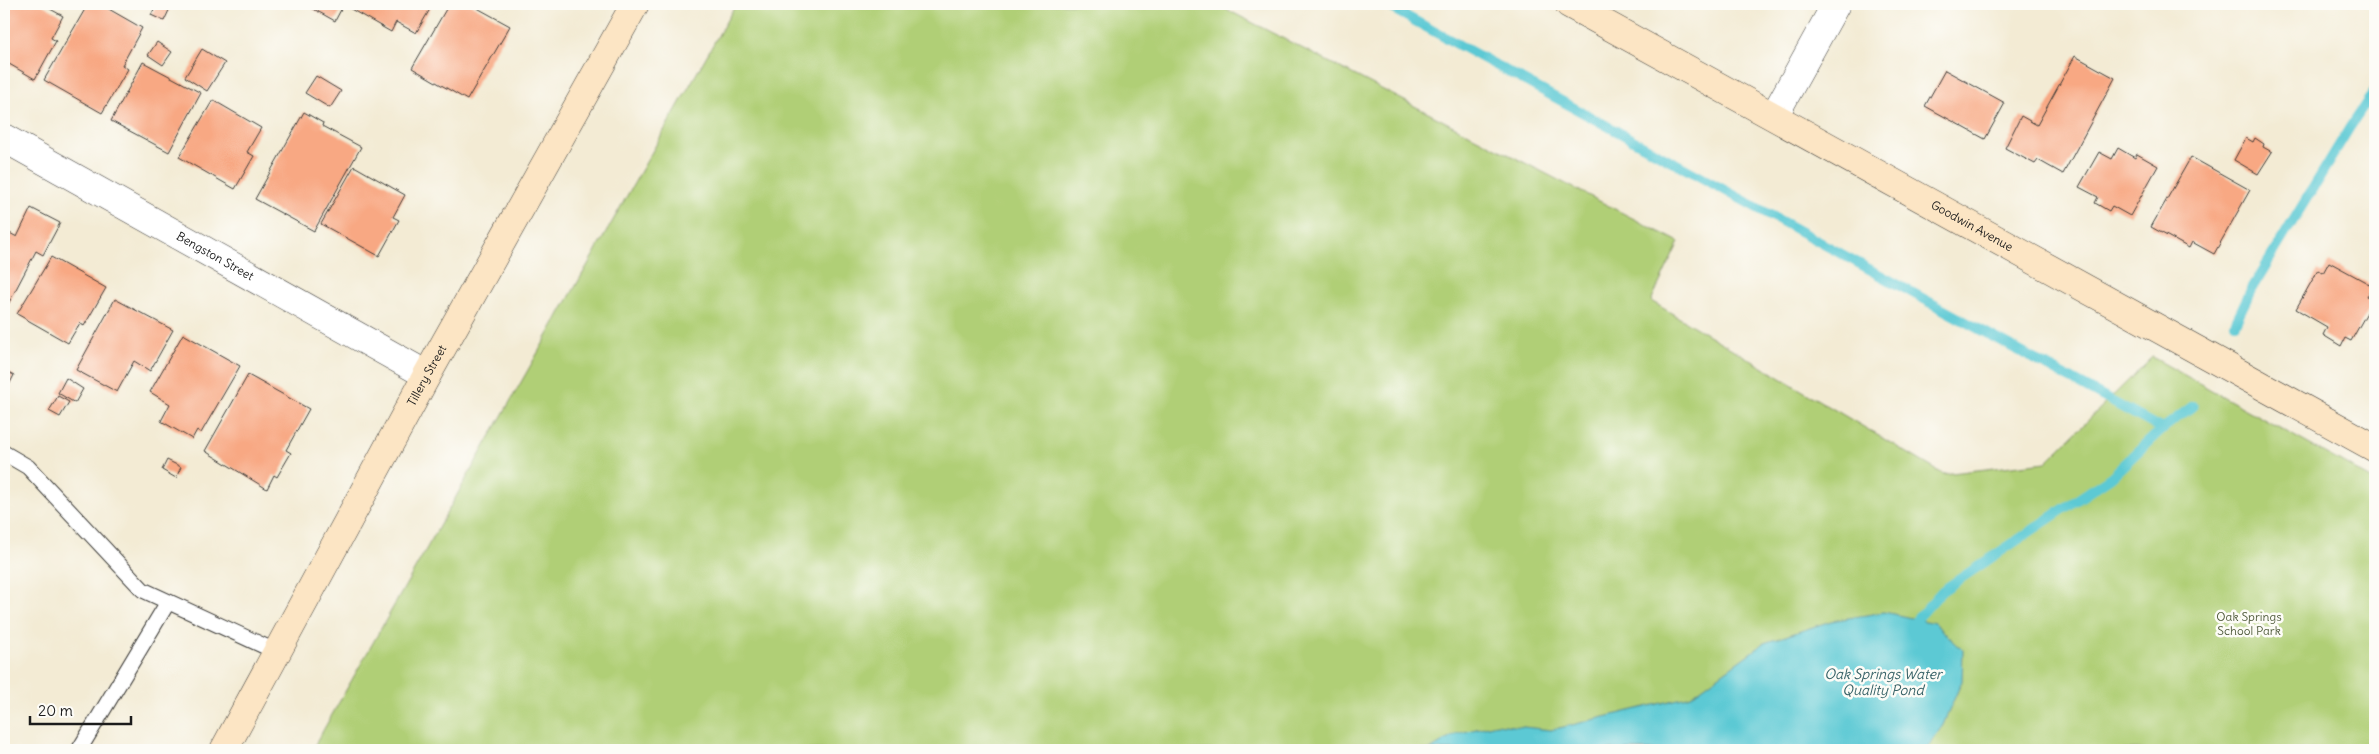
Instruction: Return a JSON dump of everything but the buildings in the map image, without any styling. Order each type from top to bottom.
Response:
[{"type":"street","name":"Tillery Street","points":[[224,750],[427,375],[635,4]]},
{"type":"street","name":"Goodwin Avenue","points":[[1570,4],[2375,448]]},
{"type":"street","points":[[1774,116],[1836,4]]},
{"type":"street","name":"Bengston Street","points":[[4,138],[427,375]]},
{"type":"lane","points":[[4,454],[28,467],[143,590],[277,652]]},
{"type":"lane","points":[[79,750],[168,602]]},
{"type":"green space","name":"Oak Springs School Park","points":[[736,4],[1216,4],[1679,242],[1651,301],[1943,474],[2046,462],[2152,357],[2375,481],[2375,750],[312,750]]},
{"type":"water","name":"Oak Springs Water Quality Pond","points":[[1884,612],[1934,623],[1963,650],[1962,681],[1943,725],[1926,750],[1430,750],[1456,734],[1496,724],[1551,730],[1691,696],[1764,643],[1831,621]]},
{"type":"waterway","points":[[1384,4],[2162,429]]},
{"type":"waterway","points":[[2235,323],[2251,290],[2350,127],[2375,90]]},
{"type":"waterway","points":[[1909,628],[1942,591],[2111,477],[2162,429],[2193,406]]}]
